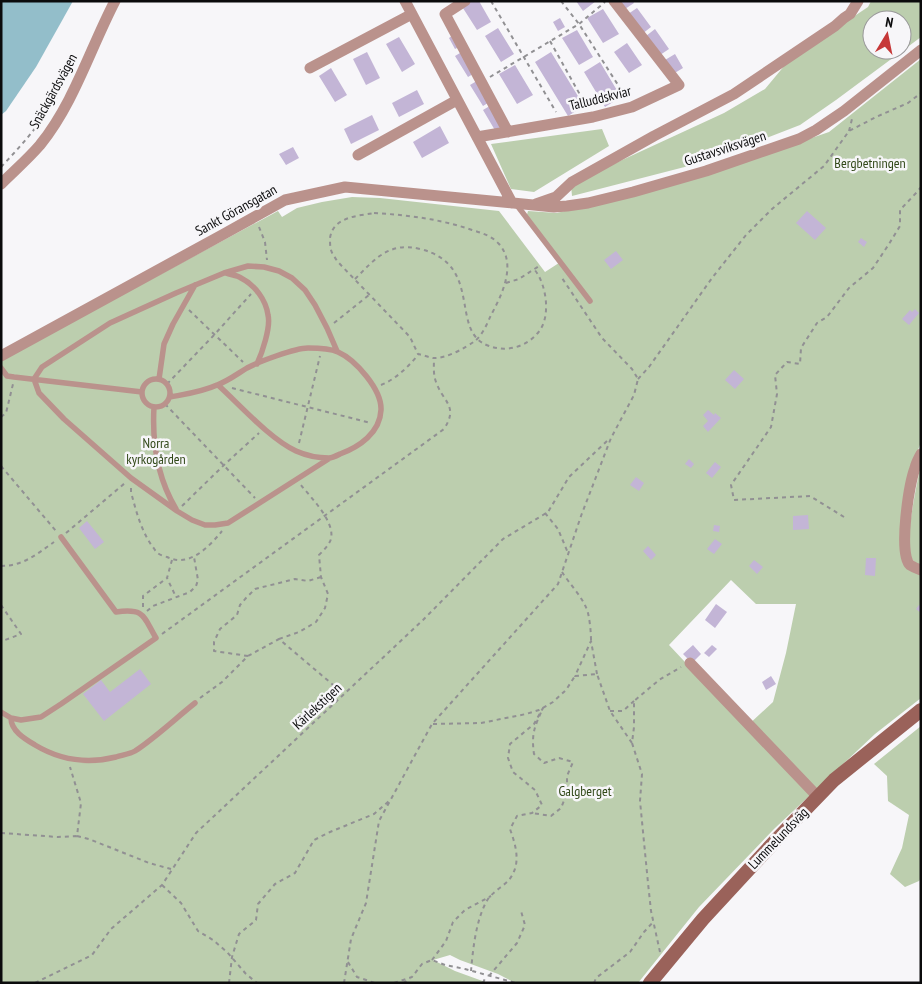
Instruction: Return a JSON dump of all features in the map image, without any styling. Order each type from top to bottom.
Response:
[{"type":"main road","name":"Lummelundsväg","points":[[650,983],[703,919],[834,780],[921,710]]},
{"type":"street","name":"Snäckgärdsvägen","points":[[1,184],[40,145],[55,123],[86,65],[115,1]]},
{"type":"street","points":[[405,1],[514,204]]},
{"type":"street","points":[[465,1],[445,14],[508,132]]},
{"type":"street","name":"Talluddskviar","points":[[477,137],[593,117],[632,107],[679,85],[614,1]]},
{"type":"street","points":[[532,206],[556,197],[572,182],[734,94],[835,26],[850,14],[858,1]]},
{"type":"street","points":[[310,68],[412,14]]},
{"type":"street","name":"Gustavsviksvägen","points":[[514,204],[567,206],[634,192],[706,171],[799,139],[844,112],[921,50]]},
{"type":"street","points":[[358,155],[457,100]]},
{"type":"street","name":"Sankt Göransgatan","points":[[1,356],[284,200],[345,187],[514,204]]},
{"type":"street","points":[[921,454],[914,470],[905,522],[904,546],[906,560],[910,566],[921,570]]},
{"type":"street","points":[[690,663],[818,797]]},
{"type":"lane","points":[[514,204],[590,301]]},
{"type":"lane","points":[[34,379],[42,367],[110,323],[224,273],[248,266],[264,267],[279,271],[292,278],[305,290],[315,305],[337,351]]},
{"type":"lane","points":[[224,273],[240,277],[256,288],[262,297],[269,316],[263,349],[257,364]]},
{"type":"lane","points":[[159,379],[164,344],[172,324],[196,285]]},
{"type":"lane","points":[[34,379],[39,394],[64,419],[131,478],[192,520],[205,525],[215,526],[228,523],[330,458],[362,444],[378,424],[381,411],[380,400],[360,369],[337,351],[322,348],[304,348],[284,354],[249,367],[218,385],[170,397]]},
{"type":"lane","points":[[1,368],[7,376],[142,392]]},
{"type":"lane","points":[[159,379],[166,384],[169,388],[170,397],[165,404],[154,407],[146,403],[142,392],[146,383],[159,379]]},
{"type":"lane","points":[[218,385],[283,444],[297,452],[330,458]]},
{"type":"lane","points":[[154,407],[153,417],[161,476],[177,511]]},
{"type":"lane","points":[[1,712],[11,718],[20,720],[41,717],[156,638],[143,614],[132,610],[116,612],[61,537]]},
{"type":"lane","points":[[11,718],[11,724],[15,730],[46,752],[67,759],[84,761],[103,760],[133,753],[195,703]]},
{"type":"path","points":[[491,1],[562,123]]},
{"type":"path","points":[[561,1],[579,24],[632,107]]},
{"type":"path","points":[[481,82],[579,24],[605,1]]},
{"type":"path","points":[[550,40],[593,117]]},
{"type":"path","points":[[344,983],[351,939],[366,903],[379,821],[432,724],[558,584],[581,516],[611,438],[634,395],[638,379],[649,367],[712,278],[746,235],[772,209],[824,166],[849,131],[876,116],[908,104],[921,93]]},
{"type":"path","points":[[1,167],[25,143],[58,96]]},
{"type":"path","points":[[844,517],[810,496],[734,500],[731,484],[771,427],[777,394],[775,375],[787,362],[800,364],[801,348],[817,323],[827,317],[849,288],[873,268],[900,226],[900,210],[921,187]]},
{"type":"path","points":[[374,213],[439,220],[488,235],[500,244],[506,256],[508,267],[505,283],[484,329],[476,339],[460,350],[434,358],[418,354],[410,337],[337,260],[331,250],[330,243],[333,229],[345,219],[374,213]]},
{"type":"path","points":[[254,217],[265,242],[268,259],[264,267]]},
{"type":"path","points":[[355,279],[374,260],[386,252],[400,248],[414,248],[440,256],[449,263],[458,278],[462,289],[465,311],[476,339],[489,346],[506,349],[519,346],[528,341],[540,329],[545,318],[545,292],[534,269]]},
{"type":"path","points":[[505,283],[519,279],[540,266]]},
{"type":"path","points":[[559,274],[602,338],[632,369],[638,379]]},
{"type":"path","points":[[166,384],[256,288]]},
{"type":"path","points":[[327,328],[369,295]]},
{"type":"path","points":[[183,305],[249,367]]},
{"type":"path","points":[[297,452],[322,348]]},
{"type":"path","points":[[374,388],[387,382],[408,366],[418,354]]},
{"type":"path","points":[[156,638],[444,429],[449,422],[450,414],[448,404],[436,384],[433,372],[434,358]]},
{"type":"path","points":[[1,417],[6,413],[14,377]]},
{"type":"path","points":[[218,385],[378,424]]},
{"type":"path","points":[[165,404],[260,503]]},
{"type":"path","points":[[177,511],[264,428]]},
{"type":"path","name":"Kärlekstigen","points":[[35,983],[92,954],[111,930],[162,885],[196,833],[423,620],[503,539],[548,512],[569,477],[611,438]]},
{"type":"path","points":[[1,466],[61,537]]},
{"type":"path","points":[[1,566],[8,566],[27,560],[61,537],[131,478]]},
{"type":"path","points":[[131,478],[131,492],[139,520],[147,538],[157,553],[172,560],[194,557],[202,552],[228,523]]},
{"type":"path","points":[[195,703],[222,682],[248,656],[316,622],[325,608],[328,594],[321,577],[319,555],[326,548],[331,533],[325,515],[297,479]]},
{"type":"path","points":[[546,513],[558,529],[568,554]]},
{"type":"path","points":[[143,614],[153,606],[190,592],[196,586],[198,580],[194,557]]},
{"type":"path","points":[[143,614],[143,596],[167,578],[172,560]]},
{"type":"path","points":[[562,572],[587,611],[597,674],[610,711],[632,743],[642,774],[640,801],[648,883],[662,959]]},
{"type":"path","points":[[248,656],[214,650],[214,642],[220,629],[237,615],[240,606],[246,598],[255,589],[268,585],[295,579],[308,582],[321,577]]},
{"type":"path","points":[[167,578],[177,598]]},
{"type":"path","points":[[1,605],[21,634],[1,640]]},
{"type":"path","points":[[279,639],[332,684],[342,696]]},
{"type":"path","points":[[432,724],[481,723],[526,714],[543,708],[566,690],[592,641]]},
{"type":"path","points":[[610,711],[623,711],[659,680],[690,663]]},
{"type":"path","points":[[575,676],[597,674]]},
{"type":"path","points":[[632,743],[634,701]]},
{"type":"path","points":[[532,813],[542,805],[535,790],[513,772],[508,758],[510,744],[534,724],[543,708]]},
{"type":"path","points":[[471,971],[472,956],[481,913],[488,899],[508,881],[514,872],[517,858],[516,845],[510,829],[517,816],[532,813],[551,816],[561,808],[567,793],[567,776],[573,762],[559,758],[544,763],[534,754],[533,730],[543,708]]},
{"type":"path","points":[[67,759],[81,803],[77,836]]},
{"type":"path","points":[[229,983],[232,957],[239,934],[256,920],[258,904],[275,884],[295,873],[314,840],[374,814],[390,799]]},
{"type":"path","points":[[1,833],[58,837],[77,836],[150,863],[172,869]]},
{"type":"path","points":[[162,885],[181,903],[198,931],[213,940],[232,957],[256,983]]},
{"type":"path","points":[[403,983],[412,977],[422,964],[432,960],[446,941],[453,922],[465,910],[492,895]]},
{"type":"path","points":[[483,983],[517,943],[525,925],[521,911]]},
{"type":"path","points":[[594,983],[596,978],[630,952],[644,932],[654,922]]},
{"type":"path","points":[[432,960],[444,965],[516,983]]},
{"type":"path","points":[[348,962],[358,977],[380,983]]},
{"type":"path","points":[[394,983],[412,977]]},
{"type":"green space","points":[[871,1],[921,1],[921,37],[912,44],[912,10],[864,10],[868,7]]},
{"type":"green space","points":[[862,11],[862,60],[890,60],[800,125],[704,162],[572,196],[571,185],[581,179],[724,113],[765,89],[790,59]]},
{"type":"green space","points":[[921,59],[921,442],[910,471],[900,547],[903,564],[911,571],[921,575],[921,698],[875,734],[774,829],[699,907],[638,983],[515,983],[498,974],[450,955],[433,960],[455,971],[488,983],[1,983],[1,360],[278,211],[282,217],[297,208],[352,197],[380,198],[499,211],[545,272],[562,261],[526,218],[528,211],[557,213],[713,172],[829,132]],"holes":[[[731,580],[756,604],[796,604],[773,702],[746,727],[669,645]]]},
{"type":"green space","points":[[602,129],[609,146],[534,192],[511,189],[491,144]]},
{"type":"green space","points":[[921,464],[921,566],[910,555],[909,537]]},
{"type":"green space","points":[[921,726],[921,878],[919,881],[905,887],[890,874],[902,848],[909,815],[888,801],[887,776],[874,764]]},
{"type":"water","points":[[1,1],[73,1],[36,67],[6,111],[1,115]]},
{"type":"building","points":[[467,1],[479,1],[491,22],[477,30],[461,5]]},
{"type":"building","points":[[576,1],[596,1],[583,11]]},
{"type":"building","points":[[619,1],[633,1],[634,3],[625,9]]},
{"type":"building","points":[[637,8],[651,27],[642,34],[628,14]]},
{"type":"building","points":[[603,9],[619,34],[603,43],[587,18]]},
{"type":"building","points":[[560,18],[565,27],[558,31],[553,22]]},
{"type":"building","points":[[498,28],[514,54],[501,62],[485,36]]},
{"type":"building","points":[[655,29],[669,49],[660,55],[646,36]]},
{"type":"building","points":[[577,30],[593,57],[579,65],[562,38]]},
{"type":"building","points":[[456,33],[463,45],[455,49],[449,38]]},
{"type":"building","points":[[399,37],[415,64],[402,72],[386,44]]},
{"type":"building","points":[[627,43],[642,65],[629,73],[614,52]]},
{"type":"building","points":[[465,50],[478,71],[468,77],[455,56]]},
{"type":"building","points":[[367,52],[380,78],[366,85],[353,59]]},
{"type":"building","points":[[551,52],[584,106],[568,116],[535,62]]},
{"type":"building","points":[[675,54],[683,68],[673,74],[665,60]]},
{"type":"building","points":[[600,62],[621,97],[605,107],[584,72]]},
{"type":"building","points":[[515,65],[533,95],[517,104],[499,74]]},
{"type":"building","points":[[331,68],[347,95],[335,102],[319,76]]},
{"type":"building","points":[[480,79],[493,100],[483,106],[470,85]]},
{"type":"building","points":[[417,90],[424,104],[399,117],[392,103]]},
{"type":"building","points":[[493,104],[506,126],[496,132],[483,110]]},
{"type":"building","points":[[372,115],[379,130],[351,144],[344,129]]},
{"type":"building","points":[[440,126],[449,143],[422,158],[413,142]]},
{"type":"building","points":[[293,147],[299,158],[286,165],[279,154]]},
{"type":"building","points":[[807,211],[826,228],[815,240],[796,223]]},
{"type":"building","points":[[861,238],[867,242],[864,247],[858,242]]},
{"type":"building","points":[[616,251],[623,260],[611,269],[604,260]]},
{"type":"building","points":[[915,309],[919,313],[909,325],[902,319],[910,310],[912,312]]},
{"type":"building","points":[[734,370],[744,379],[735,389],[725,380]]},
{"type":"building","points":[[708,410],[721,418],[708,432],[703,426],[708,421],[703,415]]},
{"type":"building","points":[[689,459],[694,464],[691,468],[685,464]]},
{"type":"building","points":[[715,462],[721,467],[712,478],[706,473]]},
{"type":"building","points":[[636,477],[644,483],[639,491],[630,485]]},
{"type":"building","points":[[808,515],[809,529],[793,530],[793,516]]},
{"type":"building","points":[[87,521],[104,542],[95,549],[79,528]]},
{"type":"building","points":[[714,525],[720,526],[719,532],[713,531]]},
{"type":"building","points":[[715,539],[722,544],[714,554],[707,549]]},
{"type":"building","points":[[648,546],[656,555],[651,560],[643,551]]},
{"type":"building","points":[[866,558],[876,558],[875,576],[865,575]]},
{"type":"building","points":[[754,560],[763,567],[757,574],[749,566]]},
{"type":"building","points":[[716,604],[727,612],[715,628],[705,620]]},
{"type":"building","points":[[919,605],[921,606],[921,613],[916,609]]},
{"type":"building","points":[[693,645],[701,654],[692,663],[683,654]]},
{"type":"building","points":[[712,645],[717,649],[709,657],[704,653]]},
{"type":"building","points":[[140,669],[151,684],[104,721],[83,694],[101,680],[110,692]]},
{"type":"building","points":[[771,676],[776,684],[766,690],[762,682]]},
{"type":"park label","name":"Bergbetningen","points":[[870,163]]},
{"type":"park label","name":"Norra kyrkogården","points":[[156,452]]},
{"type":"park label","name":"Galgberget","points":[[585,791]]}]
